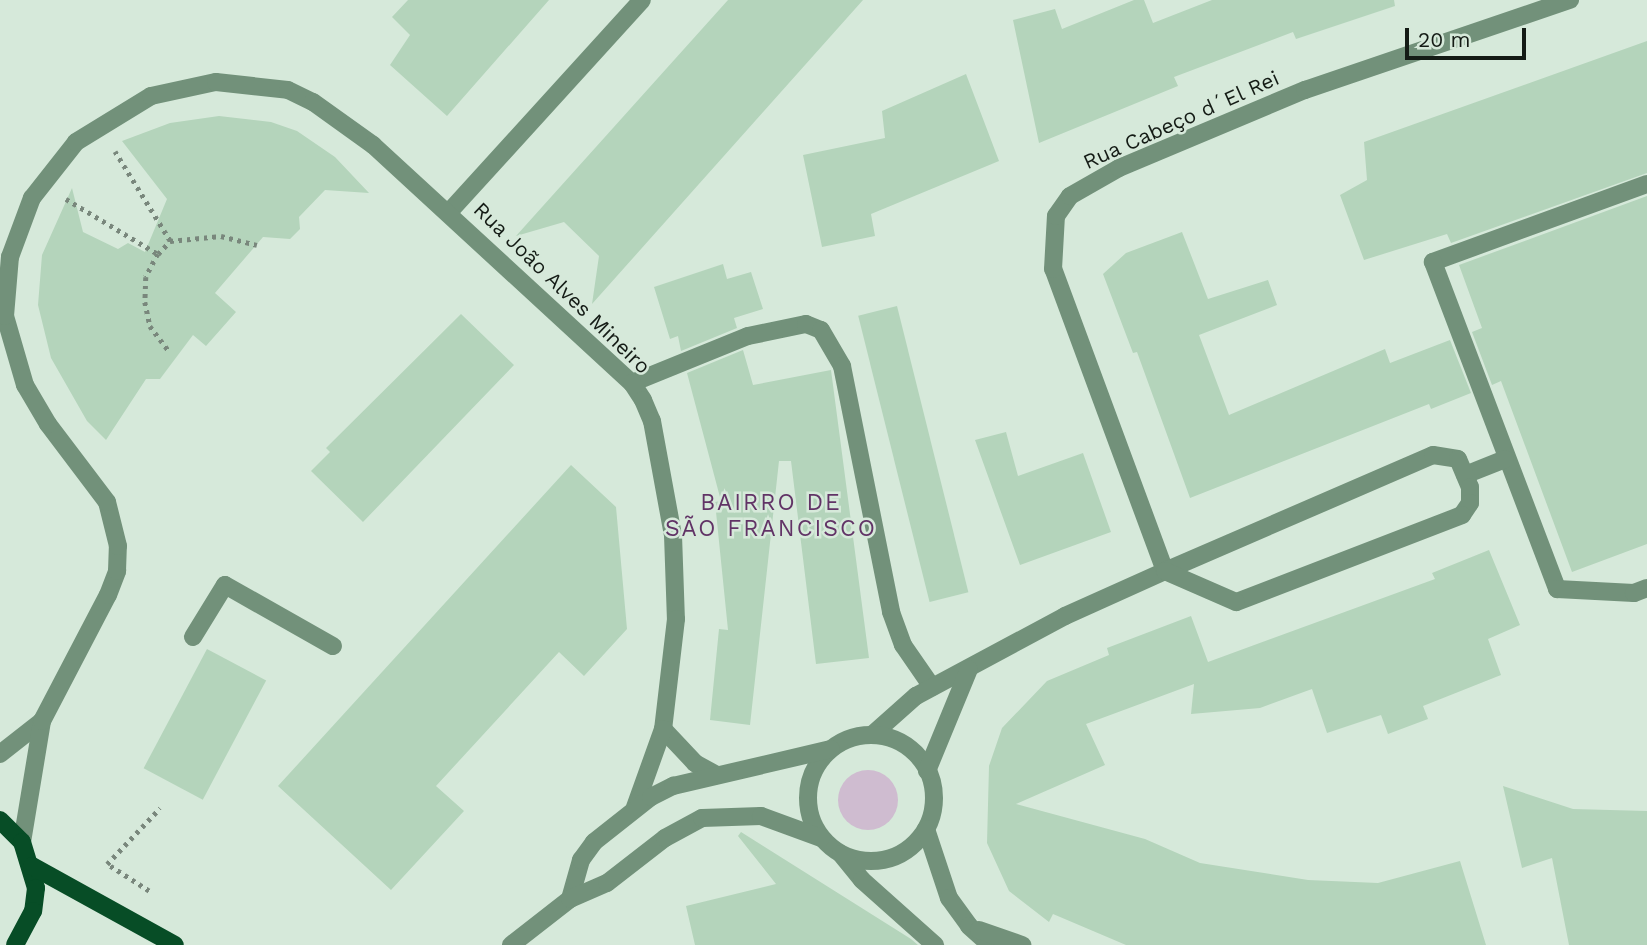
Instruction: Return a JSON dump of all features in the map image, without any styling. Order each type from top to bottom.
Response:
[{"type":"main road","points":[[0,820],[22,842],[32,866],[33,911],[15,945]]},
{"type":"main road","points":[[32,866],[175,945]]},
{"type":"street","points":[[450,211],[642,0]]},
{"type":"street","name":"Rua Cabeço d´El Rei","points":[[1165,571],[1053,269],[1056,216],[1070,196],[1119,169],[1305,90],[1570,0]]},
{"type":"street","name":"Rua João Alves Mineiro","points":[[42,721],[108,595],[117,571],[118,546],[107,502],[48,424],[25,385],[5,316],[4,288],[18,228],[60,159],[98,124],[151,96],[216,82],[264,84],[313,102],[373,145],[450,211],[632,383],[652,421],[673,534],[676,619],[663,729],[635,807]]},
{"type":"street","points":[[1641,591],[1557,589],[1505,459],[1433,262],[1647,184]]},
{"type":"street","points":[[632,383],[748,336],[806,324],[821,330],[842,366],[891,612],[903,645],[932,687]]},
{"type":"street","points":[[821,838],[808,802],[818,764],[831,749],[844,741],[872,735],[932,687],[1065,616],[1165,571],[1433,455],[1458,459],[1465,475],[1471,503],[1462,515],[1236,603],[1165,571]]},
{"type":"street","points":[[1465,475],[1505,459]]},
{"type":"street","points":[[193,637],[225,585],[333,646]]},
{"type":"street","points":[[927,771],[969,669]]},
{"type":"street","points":[[0,754],[42,721]]},
{"type":"street","points":[[22,842],[42,721]]},
{"type":"street","points":[[663,729],[695,763],[717,775]]},
{"type":"street","points":[[841,854],[879,861],[914,844],[926,829],[934,800],[927,771],[905,746],[872,735]]},
{"type":"street","points":[[569,899],[581,860],[594,842],[635,807],[673,786],[831,749]]},
{"type":"street","points":[[511,945],[569,899],[607,883],[665,838],[702,818],[761,816],[821,838],[841,854],[862,880],[935,945]]},
{"type":"street","points":[[926,829],[938,875],[969,926],[990,945]]},
{"type":"street","points":[[969,926],[1022,945]]},
{"type":"path","points":[[109,144],[170,241]]},
{"type":"path","points":[[62,197],[158,254]]},
{"type":"path","points":[[168,350],[150,326],[145,302],[146,277],[158,254],[170,241],[221,236],[257,245]]},
{"type":"path","points":[[149,891],[107,864],[160,808]]},
{"type":"shaded area","points":[[862,770],[874,770],[893,783],[898,800],[896,812],[885,825],[874,830],[862,830],[843,817],[838,806],[838,794],[851,775]]},
{"type":"building","points":[[408,0],[549,0],[447,116],[390,65],[410,35],[392,17]]},
{"type":"building","points":[[728,0],[863,0],[592,304],[599,256],[564,222],[516,236]]},
{"type":"building","points":[[1134,0],[1144,0],[1153,23],[1212,0],[1394,0],[1395,6],[1296,39],[1293,32],[1174,77],[1178,86],[1039,143],[1013,20],[1055,9],[1062,29]]},
{"type":"building","points":[[1647,41],[1647,173],[1451,243],[1447,234],[1364,260],[1340,195],[1367,180],[1364,142]]},
{"type":"building","points":[[966,74],[999,161],[871,214],[875,236],[822,247],[803,155],[885,138],[882,111]]},
{"type":"building","points":[[219,116],[271,122],[297,131],[335,157],[369,193],[325,190],[299,217],[300,229],[290,239],[263,237],[215,293],[236,312],[206,346],[193,335],[160,379],[146,379],[106,440],[87,421],[51,358],[38,305],[42,255],[72,188],[83,232],[118,249],[128,243],[145,252],[167,199],[122,141],[170,123]]},
{"type":"building","points":[[1647,196],[1647,544],[1572,572],[1501,381],[1492,385],[1472,332],[1482,328],[1459,265]]},
{"type":"building","points":[[1182,232],[1208,299],[1268,280],[1277,305],[1199,335],[1229,415],[1385,349],[1390,363],[1450,340],[1471,393],[1431,409],[1429,404],[1190,498],[1137,352],[1133,353],[1103,274],[1126,253]]},
{"type":"building","points":[[723,264],[727,279],[751,272],[763,309],[734,318],[737,328],[681,351],[678,336],[670,339],[654,287]]},
{"type":"building","points":[[897,306],[968,592],[930,602],[858,316]]},
{"type":"building","points":[[461,314],[514,365],[363,522],[311,471],[330,452],[326,448]]},
{"type":"building","points":[[743,350],[753,385],[831,370],[869,658],[816,664],[791,461],[779,461],[750,725],[710,720],[719,629],[728,630],[715,502],[721,501],[687,373]]},
{"type":"building","points":[[1006,432],[1018,476],[1083,453],[1111,532],[1020,565],[975,440]]},
{"type":"building","points":[[571,465],[616,507],[627,629],[584,676],[559,652],[436,786],[464,811],[391,890],[278,786]]},
{"type":"building","points":[[1489,550],[1520,625],[1488,639],[1501,675],[1423,706],[1428,719],[1388,734],[1381,715],[1327,733],[1312,689],[1260,708],[1191,714],[1194,684],[1086,724],[1105,765],[1016,804],[1145,839],[1200,863],[1308,880],[1378,883],[1460,861],[1486,945],[1126,945],[1053,914],[1049,922],[1009,891],[987,843],[989,766],[1002,728],[1047,681],[1109,655],[1107,648],[1191,616],[1208,662],[1435,579],[1432,573]]},
{"type":"building","points":[[207,649],[266,680],[203,800],[144,768]]},
{"type":"building","points":[[1503,786],[1573,809],[1647,811],[1647,945],[1569,945],[1552,858],[1522,868]]},
{"type":"building","points":[[741,832],[918,945],[695,945],[686,906],[776,884],[738,836]]},
{"type":"district","name":"BAIRRO DE SÃO FRANCISCO","points":[[771,516]]}]
